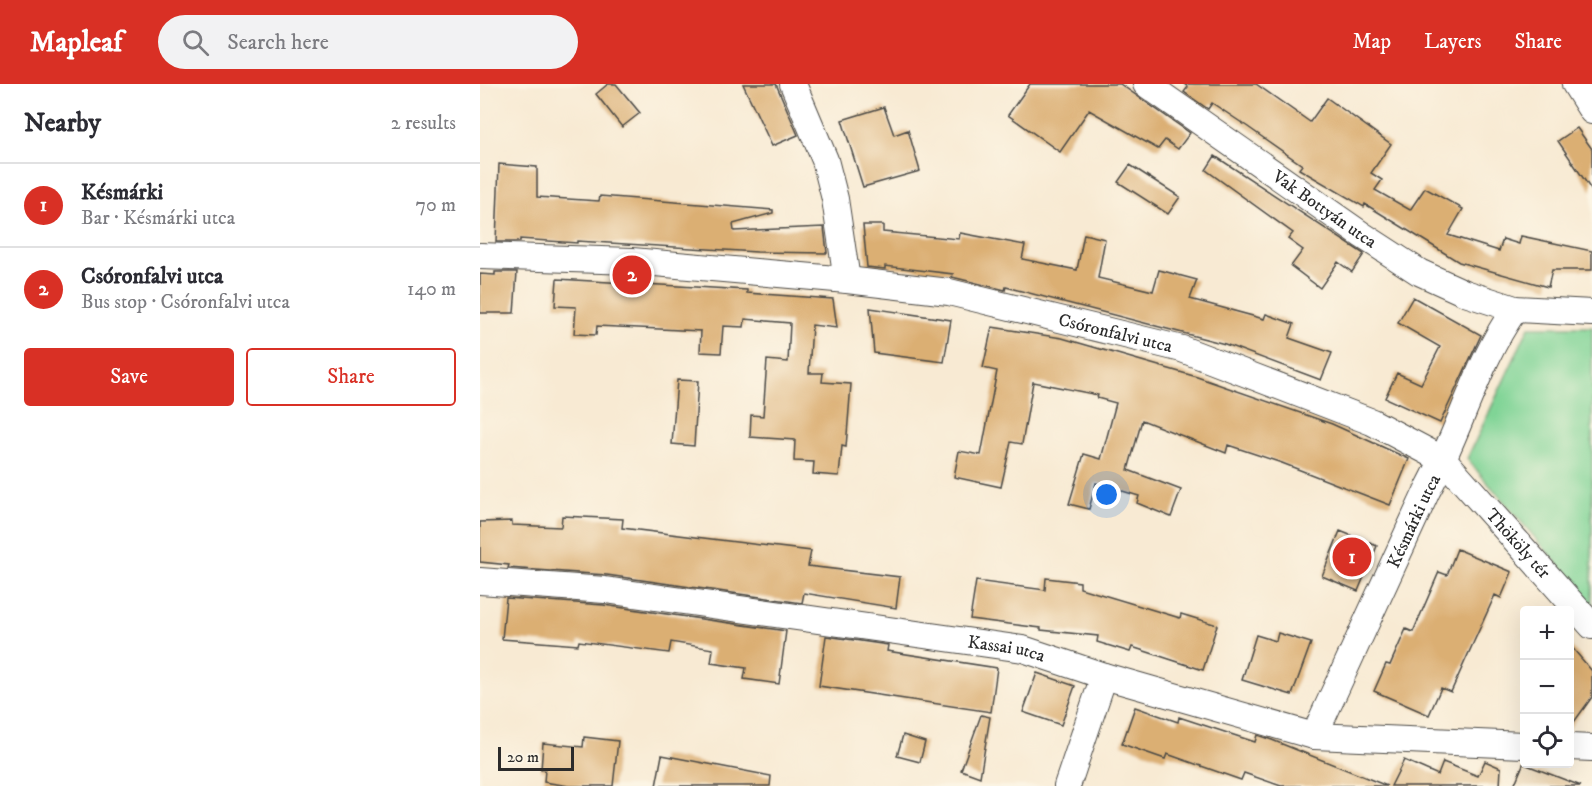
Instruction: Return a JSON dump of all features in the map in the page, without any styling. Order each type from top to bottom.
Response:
[{"type":"street","points":[[793,84],[825,160],[835,199],[847,280]]},
{"type":"street","name":"Vak Bottyán utca","points":[[1146,84],[1362,235],[1419,272],[1465,293],[1515,309]]},
{"type":"street","points":[[1575,84],[1592,111]]},
{"type":"street","name":"Csóronfalvi utca","points":[[480,256],[632,261],[847,280],[949,292],[1182,350],[1372,422],[1444,460]]},
{"type":"street","points":[[1515,309],[1592,313]]},
{"type":"street","name":"Késmárki utca","points":[[1314,736],[1427,491],[1444,460],[1489,351],[1515,309]]},
{"type":"street","name":"Thököly tér","points":[[1444,460],[1592,626]]},
{"type":"street","name":"Kassai utca","points":[[480,581],[605,590],[1023,649],[1104,676],[1314,736],[1520,745]]},
{"type":"street","points":[[1067,786],[1104,676]]},
{"type":"street","points":[[1574,747],[1592,748]]},
{"type":"green space","points":[[1529,327],[1592,327],[1592,604],[1467,459]]},
{"type":"building","points":[[608,84],[616,84],[640,113],[622,127],[596,94]]},
{"type":"building","points":[[743,84],[776,84],[798,135],[772,146]]},
{"type":"building","points":[[1030,84],[1120,84],[1190,133],[1178,149],[1165,140],[1158,149],[1089,110],[1060,152],[1008,115]]},
{"type":"building","points":[[1184,84],[1256,84],[1310,122],[1327,98],[1391,144],[1371,173],[1382,180],[1375,190],[1410,210],[1425,188],[1463,209],[1448,235],[1499,251],[1503,239],[1519,244],[1521,236],[1592,251],[1592,270],[1552,270],[1548,287],[1459,262],[1365,204],[1364,207],[1299,169],[1302,165],[1248,127],[1212,103],[1208,109],[1184,92],[1188,87]]},
{"type":"building","points":[[884,107],[894,135],[908,130],[920,171],[863,187],[842,120]]},
{"type":"building","points":[[1577,128],[1592,149],[1592,191],[1558,141]]},
{"type":"building","points":[[1215,156],[1364,254],[1352,272],[1338,262],[1320,288],[1291,266],[1303,250],[1288,239],[1293,233],[1206,170]]},
{"type":"building","points":[[499,164],[537,167],[537,197],[599,201],[600,196],[773,210],[773,213],[733,224],[734,231],[824,227],[827,253],[757,252],[520,239],[520,242],[496,242]]},
{"type":"building","points":[[1130,165],[1180,197],[1168,214],[1118,182]]},
{"type":"building","points":[[863,225],[883,225],[883,232],[959,239],[960,233],[1025,245],[1022,259],[1077,270],[1084,234],[1105,239],[1098,278],[1153,291],[1159,270],[1197,280],[1190,299],[1264,319],[1266,314],[1294,324],[1289,338],[1332,353],[1321,380],[1225,344],[1006,287],[1005,290],[952,277],[953,274],[885,266],[885,269],[867,267]]},
{"type":"building","points":[[495,272],[517,272],[514,313],[480,313],[480,274],[495,275]]},
{"type":"building","points":[[557,279],[747,290],[747,293],[833,299],[837,328],[812,325],[809,373],[823,373],[822,382],[851,384],[846,447],[842,446],[839,476],[813,474],[814,462],[794,461],[795,440],[750,437],[751,415],[763,416],[767,360],[788,362],[790,323],[745,319],[744,327],[723,326],[721,353],[700,352],[701,331],[597,326],[596,335],[574,334],[576,307],[555,306]]},
{"type":"building","points":[[1413,297],[1481,335],[1440,423],[1385,398],[1397,373],[1421,384],[1440,347],[1398,323]]},
{"type":"building","points":[[870,308],[951,320],[944,362],[874,353]]},
{"type":"building","points":[[992,327],[1062,338],[1197,377],[1332,424],[1409,459],[1390,505],[1282,463],[1228,445],[1226,453],[1142,420],[1128,470],[1181,490],[1171,517],[1137,503],[1139,496],[1096,483],[1089,509],[1069,504],[1084,454],[1101,459],[1116,403],[1097,398],[1098,395],[1033,382],[1022,444],[1011,442],[1001,487],[954,477],[959,451],[981,455],[997,371],[983,368]]},
{"type":"building","points":[[677,380],[698,381],[694,446],[672,444]]},
{"type":"building","points":[[562,516],[623,519],[622,528],[811,551],[808,566],[900,577],[896,608],[804,593],[802,603],[607,575],[508,568],[509,565],[480,562],[480,522],[512,521],[512,525],[561,527]]},
{"type":"building","points":[[1340,531],[1377,546],[1358,591],[1322,576]]},
{"type":"building","points":[[1457,549],[1512,572],[1501,598],[1495,595],[1451,692],[1441,688],[1429,715],[1374,691],[1386,664],[1390,665],[1406,629],[1413,632],[1439,572],[1447,575]]},
{"type":"building","points":[[1046,578],[1080,582],[1080,588],[1180,618],[1181,614],[1217,625],[1203,670],[1132,647],[1130,652],[1097,642],[1098,636],[970,619],[976,581],[1045,590]]},
{"type":"building","points":[[506,598],[603,605],[786,631],[779,684],[744,679],[746,668],[711,663],[713,649],[671,642],[669,653],[579,641],[578,645],[502,639]]},
{"type":"building","points":[[1278,633],[1311,643],[1292,695],[1242,680],[1256,635],[1276,641]]},
{"type":"building","points":[[826,636],[888,645],[887,651],[997,668],[991,712],[819,686]]},
{"type":"building","points":[[1574,650],[1592,671],[1592,697],[1574,722]]},
{"type":"building","points":[[1037,673],[1075,686],[1061,725],[1023,712]]},
{"type":"building","points":[[1135,707],[1178,722],[1179,717],[1255,742],[1257,735],[1387,786],[1281,786],[1244,773],[1241,780],[1167,754],[1165,759],[1122,744]]},
{"type":"building","points":[[981,715],[990,717],[980,777],[961,770]]},
{"type":"building","points":[[903,735],[925,742],[920,762],[897,756]]},
{"type":"building","points":[[584,737],[618,741],[613,786],[569,786],[544,782],[545,770],[541,770],[543,743],[583,747]]},
{"type":"building","points":[[662,755],[771,776],[770,786],[656,786]]},
{"type":"building","points":[[1404,760],[1438,775],[1443,762],[1478,776],[1485,761],[1501,768],[1500,786],[1391,786]]},
{"type":"building","points":[[1522,768],[1534,768],[1581,786],[1514,786]]},
{"type":"place","name":"Csóronfalvi utca","points":[[632,275]]},
{"type":"place","name":"Késmárki","points":[[1352,557]]}]
